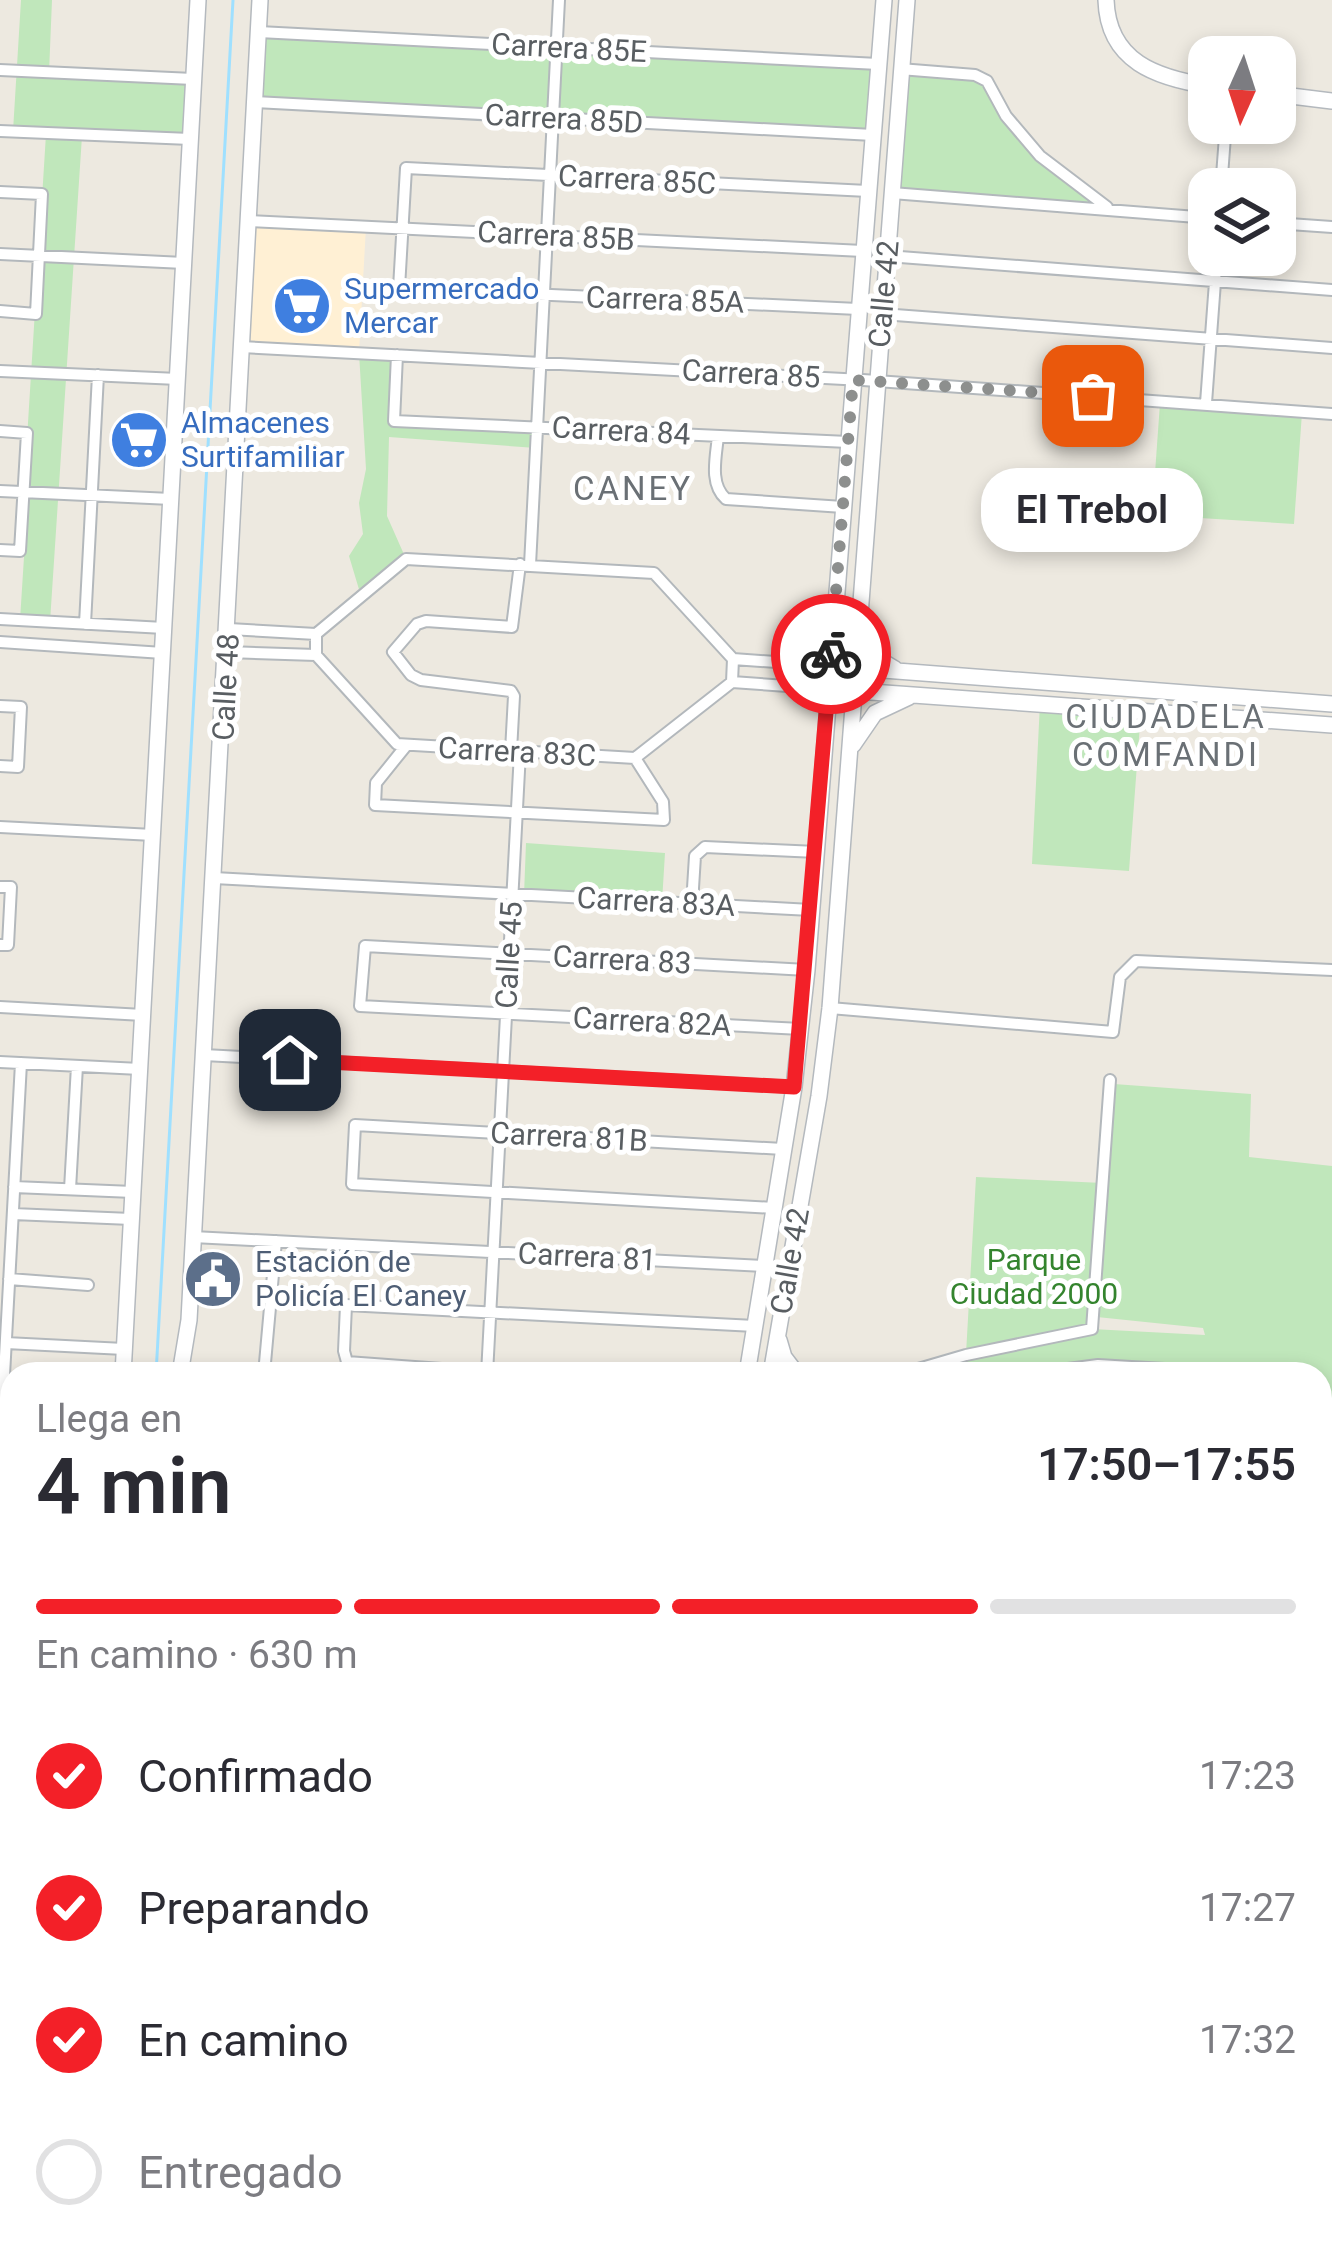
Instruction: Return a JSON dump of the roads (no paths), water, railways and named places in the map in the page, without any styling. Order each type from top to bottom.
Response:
[{"type":"street","points":[[123,1362],[198,0]]},
{"type":"street","name":"Calle 48","points":[[182,1362],[189,1320],[228,652],[260,0]]},
{"type":"street","points":[[525,564],[537,428],[559,0]]},
{"type":"street","name":"Calle 42","points":[[749,1362],[794,1087],[807,970],[884,0]]},
{"type":"street","name":"Calle 42","points":[[773,1362],[830,1008],[907,0]]},
{"type":"street","points":[[1106,0],[1110,28],[1131,59],[1153,74],[1188,82]]},
{"type":"street","name":"Carrera 85E","points":[[259,32],[878,64]]},
{"type":"street","points":[[900,69],[975,75],[987,81],[1017,132],[1040,156],[1110,208]]},
{"type":"street","points":[[0,70],[193,79]]},
{"type":"street","points":[[1296,97],[1332,101]]},
{"type":"street","name":"Carrera 85D","points":[[255,102],[873,135]]},
{"type":"street","points":[[0,131],[190,139]]},
{"type":"street","name":"Carrera 85C","points":[[403,228],[406,168],[868,191]]},
{"type":"street","points":[[0,191],[43,194],[36,314],[0,311]]},
{"type":"street","points":[[892,193],[1188,216]]},
{"type":"street","name":"Carrera 85B","points":[[248,221],[863,251]]},
{"type":"street","points":[[1296,224],[1332,227]]},
{"type":"street","name":"Carrera 85A","points":[[403,228],[399,288],[859,309]]},
{"type":"street","points":[[0,254],[184,263]]},
{"type":"street","points":[[887,256],[1332,290]]},
{"type":"street","points":[[1206,403],[1215,276]]},
{"type":"street","points":[[882,314],[1332,348]]},
{"type":"street","name":"Carrera 85","points":[[241,347],[853,380],[1332,414]]},
{"type":"street","name":"Carrera 84","points":[[397,355],[394,421],[848,442]]},
{"type":"street","points":[[0,370],[178,379]]},
{"type":"street","points":[[85,624],[98,376]]},
{"type":"street","points":[[0,431],[27,433],[20,550],[0,550]]},
{"type":"street","points":[[718,436],[715,479],[720,494],[734,501],[843,507]]},
{"type":"street","points":[[0,491],[171,499]]},
{"type":"street","points":[[229,629],[316,634],[406,559],[525,564],[654,573],[733,659],[1332,704]]},
{"type":"street","name":"Calle 45","points":[[488,1362],[517,813],[511,691],[422,680],[410,675],[393,652],[417,624],[425,622],[512,627],[525,564]]},
{"type":"street","points":[[0,619],[164,628]]},
{"type":"street","points":[[859,630],[875,657],[903,671]]},
{"type":"street","points":[[228,652],[316,656],[316,634]]},
{"type":"street","points":[[0,642],[163,652]]},
{"type":"street","name":"Carrera 83C","points":[[316,656],[392,741],[405,746],[635,758],[732,682]]},
{"type":"street","points":[[733,659],[732,682],[1332,725]]},
{"type":"street","points":[[1107,708],[1116,698],[1108,687]]},
{"type":"street","points":[[1158,712],[1151,700],[1161,691]]},
{"type":"street","points":[[849,760],[854,742],[875,713],[890,703],[926,695]]},
{"type":"street","points":[[0,706],[21,707],[18,767],[0,766]]},
{"type":"street","points":[[405,746],[376,783],[375,805],[664,820],[663,802],[635,758]]},
{"type":"street","points":[[0,827],[152,835]]},
{"type":"street","points":[[692,904],[698,850],[712,846],[817,852]]},
{"type":"street","name":"Carrera 83A","points":[[214,878],[811,910]]},
{"type":"street","points":[[4,945],[5,887]]},
{"type":"street","name":"Carrera 83","points":[[360,1006],[365,946],[807,970]]},
{"type":"street","points":[[830,1008],[1113,1032],[1120,977],[1136,961],[1332,970]]},
{"type":"street","name":"Carrera 82A","points":[[360,1006],[801,1030]]},
{"type":"street","points":[[0,1007],[143,1015]]},
{"type":"street","points":[[204,1055],[794,1087]]},
{"type":"street","points":[[0,1062],[140,1069]]},
{"type":"street","points":[[21,1063],[13,1214],[6,1231],[4,1346],[124,1349]]},
{"type":"street","points":[[70,1190],[77,1066]]},
{"type":"street","points":[[940,1362],[1092,1329],[1110,1080]]},
{"type":"street","points":[[0,1115],[18,1116]]},
{"type":"street","name":"Carrera 81B","points":[[497,1192],[352,1184],[356,1125],[784,1149]]},
{"type":"street","points":[[0,1171],[15,1172]]},
{"type":"street","points":[[14,1187],[133,1192]]},
{"type":"street","points":[[497,1192],[774,1208]]},
{"type":"street","points":[[13,1214],[131,1219]]},
{"type":"street","name":"Carrera 81","points":[[194,1237],[765,1266]]},
{"type":"street","points":[[265,1362],[277,1241]]},
{"type":"street","points":[[6,1286],[88,1285]]},
{"type":"street","points":[[347,1362],[346,1305],[755,1326]]},
{"type":"street","points":[[777,1335],[788,1362]]},
{"type":"waterway","points":[[157,1362],[233,0]]},
{"type":"place","name":"Supermercado Mercar","points":[[302,306]]},
{"type":"place","name":"El Trebol","points":[[1093,396]]},
{"type":"place","name":"Almacenes Surtifamiliar","points":[[139,440]]},
{"type":"place","name":"Estación de Policía El Caney","points":[[213,1279]]},
{"type":"district","name":"CANEY","points":[[633,488]]},
{"type":"district","name":"CIUDADELA COMFANDI","points":[[1166,735]]},
{"type":"park label","name":"Parque Ciudad 2000","points":[[1034,1277]]}]
